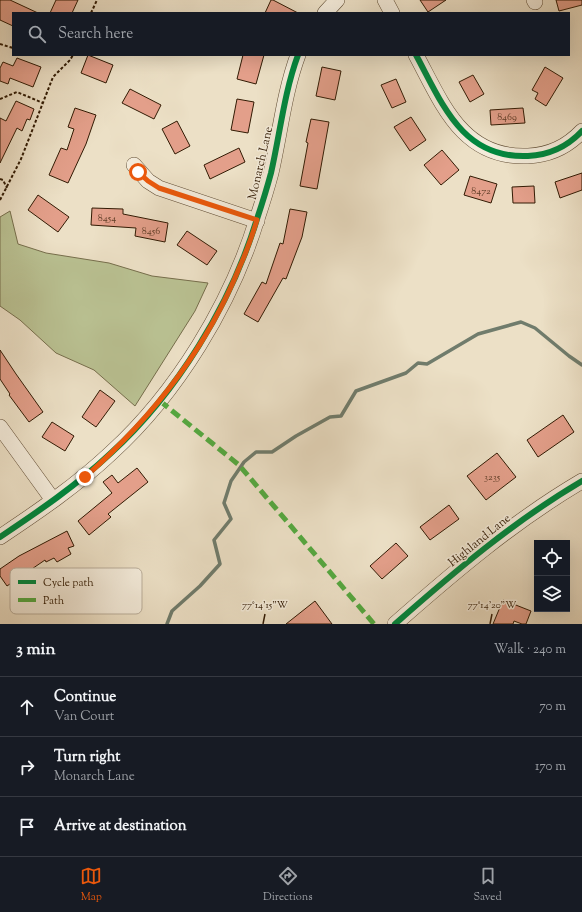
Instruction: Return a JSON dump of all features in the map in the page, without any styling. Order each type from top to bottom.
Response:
[{"type":"street","points":[[326,12],[337,0]]},
{"type":"street","points":[[385,0],[391,12]]},
{"type":"street","name":"Monarch Lane","points":[[0,537],[85,477],[113,452],[160,401],[194,353],[223,304],[240,267],[257,220],[271,174],[291,74],[298,56]]},
{"type":"street","points":[[417,56],[451,118],[462,132],[474,142],[489,150],[512,155],[535,156],[564,146],[582,131]]},
{"type":"street","points":[[134,165],[148,181],[159,188],[257,220]]},
{"type":"street","points":[[0,427],[53,500]]},
{"type":"street","name":"Highland Lane","points":[[395,624],[530,513],[582,482]]},
{"type":"path","points":[[91,12],[96,0]]},
{"type":"path","points":[[0,44],[12,48]]},
{"type":"path","points":[[0,200],[21,159],[53,77],[70,60],[72,56]]},
{"type":"path","points":[[0,99],[17,92],[43,103]]},
{"type":"path","points":[[0,178],[3,180],[7,188]]},
{"type":"green space","points":[[10,211],[18,244],[46,253],[109,263],[152,276],[208,283],[195,311],[135,406],[94,370],[56,353],[20,320],[0,306],[0,217]]},
{"type":"building","points":[[0,0],[10,0],[36,12],[12,12],[12,26],[0,20]]},
{"type":"building","points":[[56,0],[78,0],[72,12],[50,12]]},
{"type":"building","points":[[271,0],[273,0],[296,12],[265,12]]},
{"type":"building","points":[[420,0],[446,0],[428,12]]},
{"type":"building","points":[[556,0],[582,0],[582,5],[559,11]]},
{"type":"building","points":[[88,56],[113,65],[106,83],[81,73]]},
{"type":"building","points":[[243,56],[264,56],[256,84],[237,79]]},
{"type":"building","points":[[17,58],[41,67],[33,87],[10,78],[8,84],[0,81],[0,68],[3,62],[13,66]]},
{"type":"building","points":[[322,67],[341,71],[335,100],[316,96]]},
{"type":"building","points":[[545,67],[563,78],[546,106],[535,99],[538,93],[532,90]]},
{"type":"building","points":[[473,75],[484,94],[470,102],[459,82]]},
{"type":"building","points":[[396,79],[406,102],[392,108],[381,85]]},
{"type":"building","points":[[130,89],[161,105],[154,119],[122,103]]},
{"type":"building","points":[[237,99],[254,102],[248,133],[231,130]]},
{"type":"building","points":[[16,101],[34,109],[30,120],[27,119],[22,131],[17,128],[0,163],[0,118],[6,121]]},
{"type":"building","points":[[75,108],[96,115],[86,144],[68,183],[49,175],[61,148],[67,150],[74,129],[68,127]]},
{"type":"building","points":[[523,108],[525,123],[491,125],[490,110]]},
{"type":"building","points":[[411,117],[426,140],[410,151],[394,127]]},
{"type":"building","points":[[311,119],[329,122],[317,189],[300,186],[308,143],[306,142]]},
{"type":"building","points":[[177,121],[190,146],[175,154],[162,129]]},
{"type":"building","points":[[239,148],[245,162],[210,179],[204,165]]},
{"type":"building","points":[[442,150],[459,170],[441,185],[424,165]]},
{"type":"building","points":[[582,173],[582,190],[560,198],[555,182]]},
{"type":"building","points":[[470,176],[497,184],[491,203],[464,195]]},
{"type":"building","points":[[534,186],[535,203],[513,203],[512,187]]},
{"type":"building","points":[[38,195],[69,217],[58,232],[28,210]]},
{"type":"building","points":[[92,208],[123,209],[123,214],[168,223],[165,242],[135,236],[136,228],[91,225]]},
{"type":"building","points":[[290,209],[307,212],[302,237],[286,279],[283,278],[258,322],[244,314],[262,282],[266,284],[280,243],[283,244]]},
{"type":"building","points":[[187,231],[217,251],[207,265],[177,245]]},
{"type":"building","points":[[0,350],[43,412],[29,422],[9,395],[10,394],[0,379]]},
{"type":"building","points":[[100,390],[115,401],[96,427],[82,417]]},
{"type":"building","points":[[563,415],[574,432],[538,457],[527,440]]},
{"type":"building","points":[[52,422],[74,436],[65,451],[42,437]]},
{"type":"building","points":[[497,453],[516,477],[486,500],[467,476]]},
{"type":"building","points":[[137,468],[148,482],[108,514],[111,517],[89,535],[78,521],[112,493],[103,482],[112,475],[118,483]]},
{"type":"building","points":[[449,505],[459,519],[430,540],[420,527]]},
{"type":"building","points":[[67,531],[74,546],[68,548],[71,554],[57,562],[54,558],[46,562],[45,560],[33,568],[10,568],[10,584],[7,586],[0,576],[0,569],[19,556]]},
{"type":"building","points":[[396,543],[408,556],[382,579],[370,566]]},
{"type":"building","points":[[503,600],[531,611],[526,624],[514,621],[513,624],[493,624]]},
{"type":"building","points":[[315,601],[332,624],[286,624]]},
{"type":"waterway","points":[[167,624],[172,611],[200,586],[220,564],[214,540],[231,519],[224,503],[231,481],[244,462],[256,452],[272,452],[296,436],[330,417],[341,416],[356,391],[406,373],[418,363],[427,364],[478,334],[521,322],[535,328],[582,365]]},
{"type":"marked path","points":[[160,401],[239,465],[374,624]]},
{"type":"cycle path","points":[[0,537],[71,487],[111,453],[158,403],[199,345],[217,315],[232,283],[246,251],[257,219],[271,173],[289,84],[298,56]]},
{"type":"cycle path","points":[[417,56],[445,109],[457,125],[470,138],[486,148],[505,154],[528,156],[543,154],[558,149],[571,141],[582,131]]},
{"type":"cycle path","points":[[395,624],[485,548],[532,513],[582,481]]},
{"type":"route","points":[[85,477],[113,452],[160,401],[194,353],[223,304],[240,267],[257,220],[159,188],[138,172]]}]
